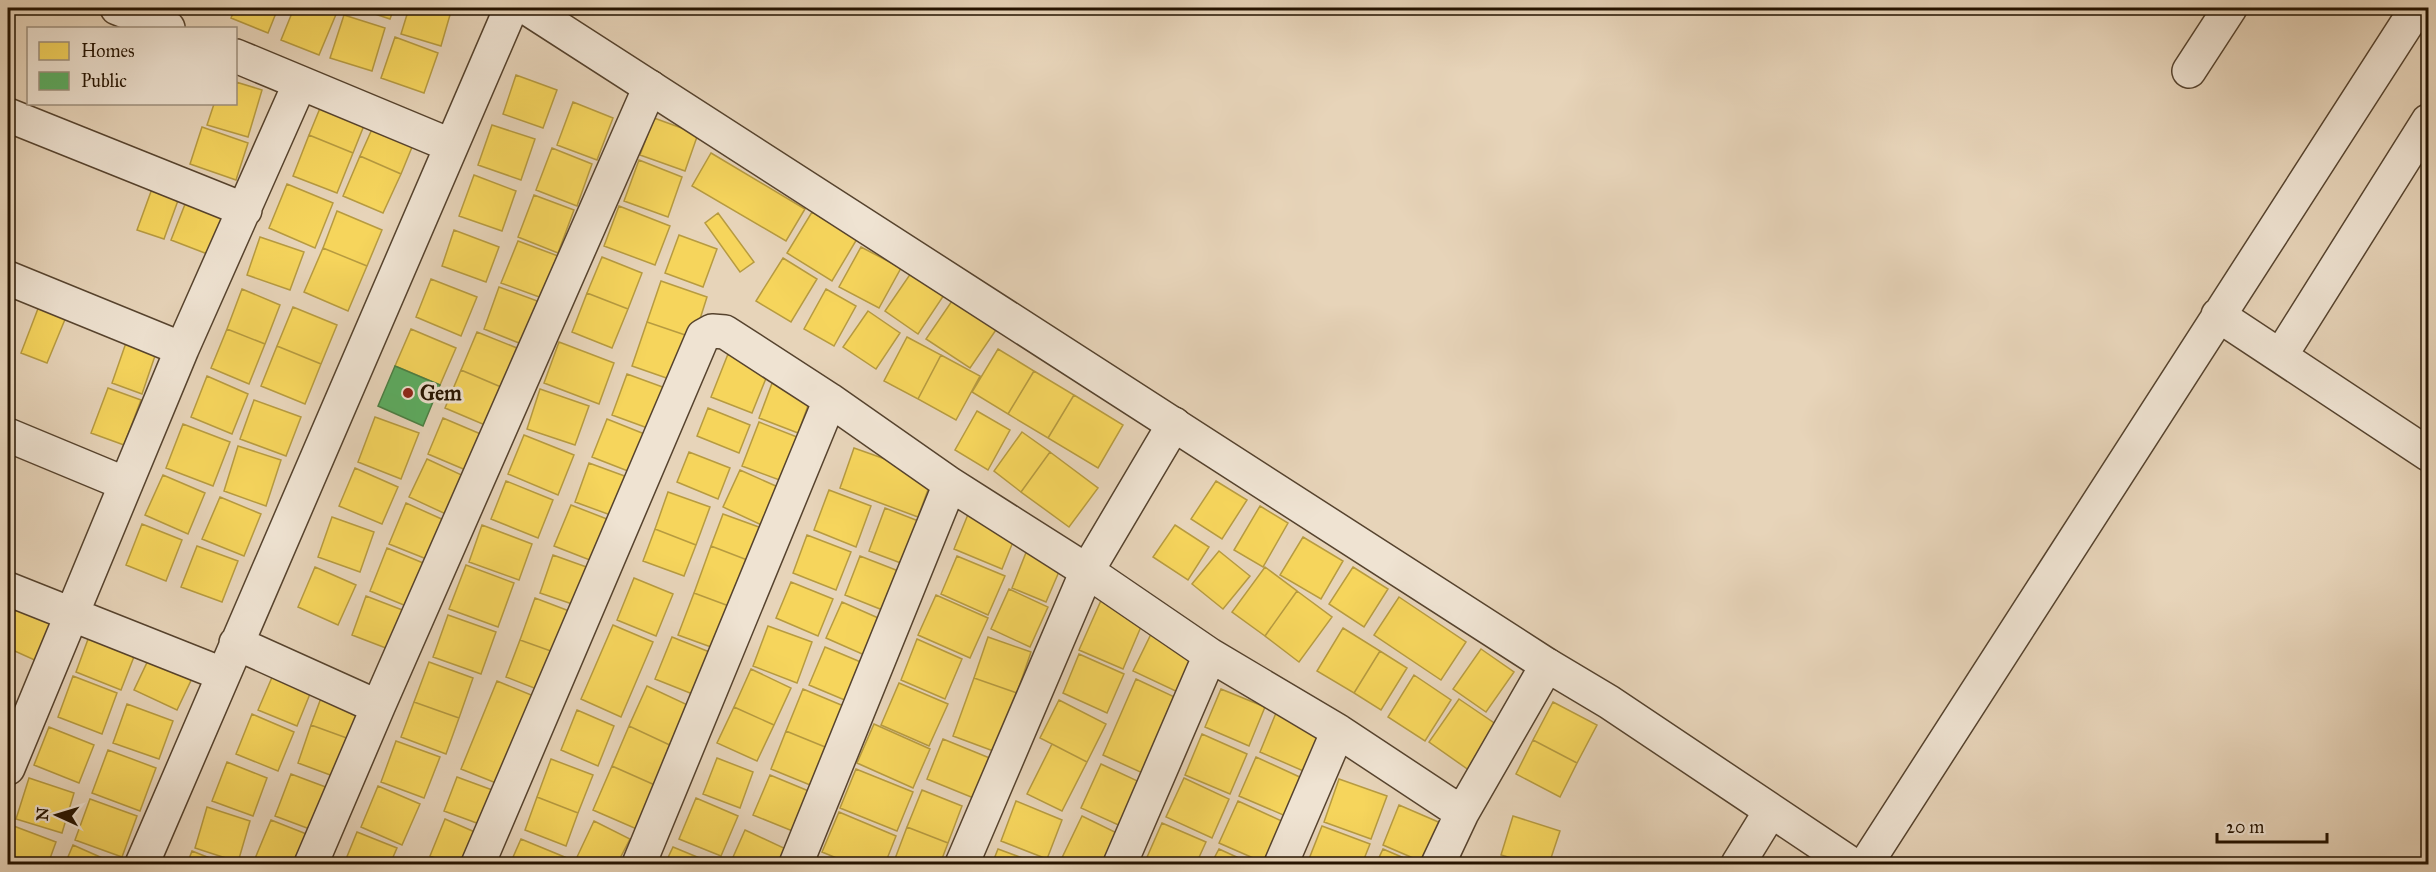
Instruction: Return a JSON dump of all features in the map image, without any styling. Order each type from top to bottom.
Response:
[{"type":"street","points":[[117,8],[165,27]]},
{"type":"street","points":[[142,864],[511,8]]},
{"type":"street","points":[[527,8],[1547,665],[1609,702],[1770,812],[1851,864]]},
{"type":"street","points":[[2189,71],[2230,8]]},
{"type":"street","points":[[1866,864],[2417,8]]},
{"type":"street","points":[[237,56],[450,145]]},
{"type":"street","points":[[8,768],[182,349],[300,83]]},
{"type":"street","points":[[311,864],[650,87]]},
{"type":"street","points":[[8,115],[245,210]]},
{"type":"street","points":[[2281,355],[2428,121]]},
{"type":"street","points":[[8,278],[182,349]]},
{"type":"street","points":[[2218,315],[2428,454]]},
{"type":"street","points":[[478,864],[703,336],[712,331],[725,332],[830,400],[950,484],[1088,571],[1210,655],[1338,731],[1462,813]]},
{"type":"street","points":[[639,864],[830,400]]},
{"type":"street","points":[[962,864],[1088,571],[1174,424]]},
{"type":"street","points":[[8,435],[126,484]]},
{"type":"street","points":[[796,864],[950,484]]},
{"type":"street","points":[[8,589],[222,674]]},
{"type":"street","points":[[236,643],[378,707]]},
{"type":"street","points":[[1120,864],[1210,655]]},
{"type":"street","points":[[1438,864],[1462,813],[1547,665]]},
{"type":"street","points":[[1281,864],[1338,731]]},
{"type":"street","points":[[1738,864],[1770,812]]},
{"type":"building: Homes","points":[[235,8],[278,8],[268,33],[231,18]]},
{"type":"building: Homes","points":[[294,8],[325,8],[337,12],[319,55],[281,40]]},
{"type":"building: Homes","points":[[357,8],[394,8],[390,19]]},
{"type":"building: Homes","points":[[409,8],[452,8],[441,46],[401,34]]},
{"type":"building: Homes","points":[[344,15],[385,28],[372,71],[330,58]]},
{"type":"building: Homes","points":[[395,37],[438,53],[424,93],[381,78]]},
{"type":"building: Homes","points":[[516,75],[557,90],[543,128],[503,114]]},
{"type":"building: Homes","points":[[237,82],[262,90],[248,137],[207,125],[214,105],[237,105]]},
{"type":"building: Homes","points":[[325,96],[369,113],[353,153],[309,135]]},
{"type":"building: Homes","points":[[573,102],[613,118],[597,160],[557,145]]},
{"type":"building: Homes","points":[[377,118],[417,135],[401,174],[360,156]]},
{"type":"building: Homes","points":[[654,118],[698,134],[685,171],[640,155]]},
{"type":"building: Homes","points":[[492,125],[535,139],[521,180],[478,165]]},
{"type":"building: Homes","points":[[202,127],[248,143],[236,180],[190,164]]},
{"type":"building: Homes","points":[[309,135],[353,153],[337,193],[293,176]]},
{"type":"building: Homes","points":[[552,148],[592,164],[577,206],[536,190]]},
{"type":"building: Homes","points":[[711,153],[805,209],[786,241],[692,186]]},
{"type":"building: Homes","points":[[360,156],[401,174],[383,213],[343,196]]},
{"type":"building: Homes","points":[[639,160],[682,177],[668,217],[624,201]]},
{"type":"building: Homes","points":[[474,175],[516,191],[502,231],[459,216]]},
{"type":"building: Homes","points":[[287,184],[333,203],[315,248],[269,228]]},
{"type":"building: Homes","points":[[153,186],[180,195],[164,239],[137,230]]},
{"type":"building: Homes","points":[[189,194],[228,209],[210,255],[171,240]]},
{"type":"building: Homes","points":[[534,195],[574,210],[558,253],[518,237]]},
{"type":"building: Homes","points":[[619,206],[670,226],[655,265],[604,246]]},
{"type":"building: Homes","points":[[337,211],[382,230],[367,266],[323,248]]},
{"type":"building: Homes","points":[[812,212],[857,239],[832,281],[787,253]]},
{"type":"building: Homes","points":[[718,213],[754,262],[740,272],[705,223]]},
{"type":"building: Homes","points":[[454,230],[499,247],[486,282],[442,266]]},
{"type":"building: Homes","points":[[679,235],[717,249],[703,287],[665,273]]},
{"type":"building: Homes","points":[[260,237],[304,252],[290,290],[247,275]]},
{"type":"building: Homes","points":[[518,241],[558,256],[542,298],[501,283]]},
{"type":"building: Homes","points":[[861,247],[901,268],[879,308],[839,287]]},
{"type":"building: Homes","points":[[323,248],[367,266],[348,311],[304,292]]},
{"type":"building: Homes","points":[[602,257],[642,273],[628,309],[587,293]]},
{"type":"building: Homes","points":[[783,258],[817,279],[791,322],[756,301]]},
{"type":"building: Homes","points":[[911,273],[944,295],[918,334],[885,311]]},
{"type":"building: Homes","points":[[431,279],[477,297],[461,336],[416,317]]},
{"type":"building: Homes","points":[[661,281],[707,297],[694,338],[647,322]]},
{"type":"building: Homes","points":[[499,287],[540,302],[524,345],[484,329]]},
{"type":"building: Homes","points":[[242,289],[280,305],[265,344],[227,329]]},
{"type":"building: Homes","points":[[826,289],[856,306],[834,346],[804,329]]},
{"type":"building: Homes","points":[[587,293],[628,309],[612,348],[572,332]]},
{"type":"building: Homes","points":[[954,298],[998,327],[970,368],[926,339]]},
{"type":"building: Homes","points":[[39,306],[66,317],[47,363],[21,353]]},
{"type":"building: Homes","points":[[293,307],[337,325],[321,364],[277,346]]},
{"type":"building: Homes","points":[[868,311],[900,333],[876,369],[843,347]]},
{"type":"building: Homes","points":[[647,322],[694,338],[678,382],[632,366]]},
{"type":"building: Homes","points":[[227,329],[265,344],[249,384],[211,368]]},
{"type":"building: Homes","points":[[411,329],[456,348],[440,385],[395,366]]},
{"type":"building: Homes","points":[[477,332],[517,348],[501,387],[461,370]]},
{"type":"building: Homes","points":[[128,337],[158,347],[142,394],[112,383]]},
{"type":"building: Homes","points":[[907,337],[941,355],[918,399],[884,381]]},
{"type":"building: Homes","points":[[559,342],[614,363],[599,404],[544,383]]},
{"type":"building: Homes","points":[[277,346],[321,364],[305,404],[261,386]]},
{"type":"building: Homes","points":[[998,349],[1034,371],[1008,414],[972,392]]},
{"type":"building: Homes","points":[[728,354],[769,371],[752,413],[711,397]]},
{"type":"building: Homes","points":[[941,355],[980,376],[956,420],[918,399]]},
{"type":"building: Homes","points":[[461,370],[501,387],[485,425],[445,408]]},
{"type":"building: Homes","points":[[1034,371],[1074,395],[1048,438],[1008,414]]},
{"type":"building: Homes","points":[[627,374],[668,389],[653,430],[612,415]]},
{"type":"building: Homes","points":[[207,376],[248,394],[232,434],[191,417]]},
{"type":"building: Homes","points":[[774,378],[813,392],[798,433],[759,418]]},
{"type":"building: Homes","points":[[108,388],[141,400],[124,445],[91,433]]},
{"type":"building: Homes","points":[[540,389],[589,406],[575,445],[527,429]]},
{"type":"building: Homes","points":[[1074,395],[1123,425],[1098,468],[1048,438]]},
{"type":"building: Homes","points":[[254,400],[301,417],[286,456],[240,439]]},
{"type":"building: Homes","points":[[708,408],[750,425],[739,453],[697,436]]},
{"type":"building: Homes","points":[[977,411],[1010,430],[988,470],[955,450]]},
{"type":"building: Homes","points":[[375,417],[419,433],[401,479],[358,462]]},
{"type":"building: Homes","points":[[443,418],[483,435],[468,471],[428,454]]},
{"type":"building: Homes","points":[[607,419],[647,435],[633,473],[592,457]]},
{"type":"building: Homes","points":[[759,422],[802,439],[785,482],[742,466]]},
{"type":"building: Homes","points":[[183,424],[230,442],[213,486],[166,468]]},
{"type":"building: Homes","points":[[1022,432],[1050,452],[1021,492],[994,471]]},
{"type":"building: Homes","points":[[524,435],[574,455],[558,495],[508,474]]},
{"type":"building: Homes","points":[[238,446],[281,460],[266,506],[224,491]]},
{"type":"building: Homes","points":[[854,448],[933,476],[918,517],[840,488]]},
{"type":"building: Homes","points":[[689,452],[730,468],[718,499],[677,482]]},
{"type":"building: Homes","points":[[1050,452],[1098,488],[1069,527],[1021,492]]},
{"type":"building: Homes","points":[[427,459],[466,477],[448,515],[409,497]]},
{"type":"building: Homes","points":[[589,463],[630,478],[616,517],[575,502]]},
{"type":"building: Homes","points":[[355,468],[398,487],[382,524],[339,506]]},
{"type":"building: Homes","points":[[740,470],[787,491],[770,529],[723,507]]},
{"type":"building: Homes","points":[[163,475],[205,493],[188,534],[145,515]]},
{"type":"building: Homes","points":[[506,481],[553,500],[538,538],[491,519]]},
{"type":"building: Homes","points":[[1216,481],[1247,500],[1222,539],[1191,519]]},
{"type":"building: Homes","points":[[829,490],[871,506],[856,547],[814,530]]},
{"type":"building: Homes","points":[[668,492],[710,507],[696,545],[655,529]]},
{"type":"building: Homes","points":[[220,497],[261,514],[244,556],[202,539]]},
{"type":"building: Homes","points":[[406,503],[446,521],[429,560],[389,544]]},
{"type":"building: Homes","points":[[571,505],[612,521],[595,562],[554,546]]},
{"type":"building: Homes","points":[[1260,506],[1288,523],[1263,567],[1234,550]]},
{"type":"building: Homes","points":[[885,508],[921,522],[906,565],[869,551]]},
{"type":"building: Homes","points":[[969,512],[1017,532],[1002,569],[954,549]]},
{"type":"building: Homes","points":[[723,514],[767,530],[755,563],[711,546]]},
{"type":"building: Homes","points":[[332,517],[374,532],[360,572],[318,557]]},
{"type":"building: Homes","points":[[142,524],[182,540],[166,581],[126,565]]},
{"type":"building: Homes","points":[[482,525],[532,544],[519,580],[469,562]]},
{"type":"building: Homes","points":[[1175,525],[1209,547],[1188,580],[1153,557]]},
{"type":"building: Homes","points":[[655,529],[696,545],[684,576],[643,561]]},
{"type":"building: Homes","points":[[807,535],[851,552],[836,590],[793,573]]},
{"type":"building: Homes","points":[[1303,537],[1343,561],[1321,599],[1280,575]]},
{"type":"building: Homes","points":[[1029,545],[1064,560],[1046,602],[1012,588]]},
{"type":"building: Homes","points":[[197,546],[238,561],[222,602],[181,587]]},
{"type":"building: Homes","points":[[711,546],[755,563],[737,609],[694,593]]},
{"type":"building: Homes","points":[[387,548],[428,565],[411,608],[370,591]]},
{"type":"building: Homes","points":[[1219,551],[1250,576],[1223,609],[1192,584]]},
{"type":"building: Homes","points":[[553,555],[592,569],[578,606],[540,593]]},
{"type":"building: Homes","points":[[860,556],[901,572],[885,611],[845,595]]},
{"type":"building: Homes","points":[[957,556],[1005,576],[988,615],[941,594]]},
{"type":"building: Homes","points":[[466,565],[514,583],[498,627],[449,609]]},
{"type":"building: Homes","points":[[315,567],[356,585],[338,625],[298,607]]},
{"type":"building: Homes","points":[[1265,567],[1297,591],[1265,636],[1232,612]]},
{"type":"building: Homes","points":[[1353,567],[1388,589],[1364,627],[1329,604]]},
{"type":"building: Homes","points":[[634,578],[673,594],[656,636],[617,620]]},
{"type":"building: Homes","points":[[791,582],[833,599],[818,636],[776,618]]},
{"type":"building: Homes","points":[[1009,589],[1048,607],[1030,647],[991,629]]},
{"type":"building: Homes","points":[[1297,591],[1332,617],[1299,662],[1265,636]]},
{"type":"building: Homes","points":[[694,593],[737,609],[722,651],[678,635]]},
{"type":"building: Homes","points":[[936,595],[988,618],[970,658],[918,635]]},
{"type":"building: Homes","points":[[366,596],[405,611],[391,650],[352,635]]},
{"type":"building: Homes","points":[[1103,596],[1146,615],[1123,669],[1079,650]]},
{"type":"building: Homes","points":[[1399,597],[1466,642],[1441,680],[1374,635]]},
{"type":"building: Homes","points":[[535,598],[577,614],[562,655],[520,640]]},
{"type":"building: Homes","points":[[13,600],[57,618],[39,662],[8,648],[8,614]]},
{"type":"building: Homes","points":[[842,602],[885,621],[869,657],[826,638]]},
{"type":"building: Homes","points":[[448,615],[496,632],[481,674],[433,657]]},
{"type":"building: Homes","points":[[613,625],[653,642],[621,717],[581,699]]},
{"type":"building: Homes","points":[[768,626],[812,642],[797,683],[753,666]]},
{"type":"building: Homes","points":[[1343,628],[1380,651],[1354,693],[1317,671]]},
{"type":"building: Homes","points":[[1153,630],[1201,653],[1182,694],[1133,671]]},
{"type":"building: Homes","points":[[91,631],[137,649],[121,690],[76,672]]},
{"type":"building: Homes","points":[[672,637],[712,653],[695,695],[655,679]]},
{"type":"building: Homes","points":[[988,637],[1031,652],[1017,693],[974,678]]},
{"type":"building: Homes","points":[[917,639],[962,659],[945,699],[901,680]]},
{"type":"building: Homes","points":[[520,640],[562,655],[547,693],[506,677]]},
{"type":"building: Homes","points":[[825,647],[863,663],[847,701],[809,685]]},
{"type":"building: Homes","points":[[1481,649],[1514,672],[1486,712],[1453,689]]},
{"type":"building: Homes","points":[[1380,651],[1407,668],[1381,710],[1354,693]]},
{"type":"building: Homes","points":[[152,652],[195,672],[177,710],[134,690]]},
{"type":"building: Homes","points":[[1079,654],[1124,674],[1107,713],[1063,693]]},
{"type":"building: Homes","points":[[429,662],[473,678],[459,718],[414,702]]},
{"type":"building: Homes","points":[[276,668],[314,684],[297,726],[258,710]]},
{"type":"building: Homes","points":[[751,669],[791,688],[774,725],[734,707]]},
{"type":"building: Homes","points":[[1414,675],[1451,700],[1425,741],[1388,717]]},
{"type":"building: Homes","points":[[73,676],[117,693],[102,734],[58,717]]},
{"type":"building: Homes","points":[[974,678],[1017,693],[996,752],[953,736]]},
{"type":"building: Homes","points":[[1136,679],[1181,700],[1147,775],[1103,755]]},
{"type":"building: Homes","points":[[497,681],[536,697],[501,785],[461,769]]},
{"type":"building: Homes","points":[[899,683],[948,704],[929,746],[881,725]]},
{"type":"building: Homes","points":[[647,686],[692,707],[674,747],[629,726]]},
{"type":"building: Homes","points":[[803,689],[846,707],[830,749],[786,731]]},
{"type":"building: Homes","points":[[1221,689],[1265,707],[1249,746],[1205,727]]},
{"type":"building: Homes","points":[[324,690],[368,707],[355,741],[311,725]]},
{"type":"building: Homes","points":[[1459,699],[1503,729],[1473,773],[1429,742]]},
{"type":"building: Homes","points":[[1059,700],[1106,724],[1087,762],[1040,738]]},
{"type":"building: Homes","points":[[414,702],[459,718],[446,754],[401,737]]},
{"type":"building: Homes","points":[[1553,702],[1597,725],[1577,763],[1533,740]]},
{"type":"building: Homes","points":[[127,704],[173,721],[159,759],[113,743]]},
{"type":"building: Homes","points":[[734,707],[774,725],[757,761],[717,743]]},
{"type":"building: Homes","points":[[577,710],[614,726],[598,766],[561,750]]},
{"type":"building: Homes","points":[[1276,713],[1325,733],[1308,773],[1260,752]]},
{"type":"building: Homes","points":[[252,714],[294,732],[278,771],[236,754]]},
{"type":"building: Homes","points":[[874,724],[930,749],[913,788],[857,763]]},
{"type":"building: Homes","points":[[311,725],[355,741],[341,779],[298,763]]},
{"type":"building: Homes","points":[[629,726],[674,747],[657,786],[612,766]]},
{"type":"building: Homes","points":[[49,727],[94,745],[79,783],[34,765]]},
{"type":"building: Homes","points":[[786,731],[830,749],[815,787],[771,769]]},
{"type":"building: Homes","points":[[1202,734],[1247,754],[1230,794],[1185,775]]},
{"type":"building: Homes","points":[[943,739],[992,759],[976,799],[927,779]]},
{"type":"building: Homes","points":[[1533,740],[1577,763],[1560,797],[1516,774]]},
{"type":"building: Homes","points":[[396,741],[440,757],[424,798],[381,782]]},
{"type":"building: Homes","points":[[1052,744],[1087,762],[1062,811],[1027,794]]},
{"type":"building: Homes","points":[[108,750],[156,768],[140,811],[92,793]]},
{"type":"building: Homes","points":[[1256,757],[1304,779],[1288,817],[1239,796]]},
{"type":"building: Homes","points":[[717,758],[753,772],[740,808],[703,794]]},
{"type":"building: Homes","points":[[551,759],[593,775],[578,813],[537,797]]},
{"type":"building: Homes","points":[[227,762],[267,778],[253,816],[212,801]]},
{"type":"building: Homes","points":[[1101,764],[1144,784],[1125,828],[1081,808]]},
{"type":"building: Homes","points":[[612,766],[657,786],[639,830],[593,810]]},
{"type":"building: Homes","points":[[856,769],[913,792],[897,831],[840,808]]},
{"type":"building: Homes","points":[[291,774],[331,789],[315,831],[275,816]]},
{"type":"building: Homes","points":[[770,775],[811,792],[795,832],[753,815]]},
{"type":"building: Homes","points":[[457,777],[495,791],[482,825],[444,811]]},
{"type":"building: Homes","points":[[29,778],[74,793],[62,833],[16,819]]},
{"type":"building: Homes","points":[[1184,778],[1229,799],[1212,838],[1166,817]]},
{"type":"building: Homes","points":[[1339,779],[1387,796],[1371,839],[1324,822]]},
{"type":"building: Homes","points":[[378,786],[420,804],[402,845],[361,827]]},
{"type":"building: Homes","points":[[922,790],[962,806],[948,843],[907,827]]},
{"type":"building: Homes","points":[[537,797],[578,813],[566,846],[525,830]]},
{"type":"building: Homes","points":[[696,798],[738,816],[721,856],[679,839]]},
{"type":"building: Homes","points":[[90,799],[137,816],[122,857],[75,840]]},
{"type":"building: Homes","points":[[1016,801],[1062,820],[1047,859],[1001,841]]},
{"type":"building: Homes","points":[[1238,801],[1286,823],[1267,864],[1219,843]]},
{"type":"building: Homes","points":[[1399,805],[1443,824],[1427,864],[1383,845]]},
{"type":"building: Homes","points":[[207,807],[250,821],[238,862],[195,848]]},
{"type":"building: Homes","points":[[839,812],[896,836],[885,864],[851,864],[822,852]]},
{"type":"building: Homes","points":[[1082,816],[1123,836],[1109,864],[1059,864]]},
{"type":"building: Homes","points":[[1513,816],[1560,831],[1549,864],[1532,864],[1501,855]]},
{"type":"building: Homes","points":[[445,819],[477,833],[464,864],[450,864],[430,856]]},
{"type":"building: Homes","points":[[271,820],[314,837],[304,864],[263,864],[254,861]]},
{"type":"building: Homes","points":[[594,821],[630,839],[617,864],[593,864],[577,857]]},
{"type":"building: Homes","points":[[1162,823],[1206,842],[1196,864],[1144,864]]},
{"type":"building: Homes","points":[[11,825],[56,842],[48,864],[8,864],[8,835]]},
{"type":"building: Homes","points":[[1322,826],[1370,844],[1362,864],[1307,864]]},
{"type":"building: Homes","points":[[907,827],[948,843],[940,864],[893,864]]},
{"type":"building: Homes","points":[[745,830],[786,849],[779,864],[730,864]]},
{"type":"building: Homes","points":[[357,832],[397,848],[390,864],[344,864]]},
{"type":"building: Homes","points":[[521,839],[567,858],[564,864],[510,864]]},
{"type":"building: Homes","points":[[73,845],[116,864],[65,864]]},
{"type":"building: Homes","points":[[673,847],[714,864],[665,864]]},
{"type":"building: Homes","points":[[998,849],[1036,863],[1036,864],[992,864]]},
{"type":"building: Homes","points":[[1219,849],[1252,864],[1211,864]]},
{"type":"building: Homes","points":[[1383,849],[1418,864],[1376,864]]},
{"type":"building: Homes","points":[[192,851],[225,864],[187,864]]},
{"type":"building: Public","points":[[395,366],[440,385],[423,426],[378,406]]},
{"type":"place","name":"Gem","points":[[408,393]]}]
